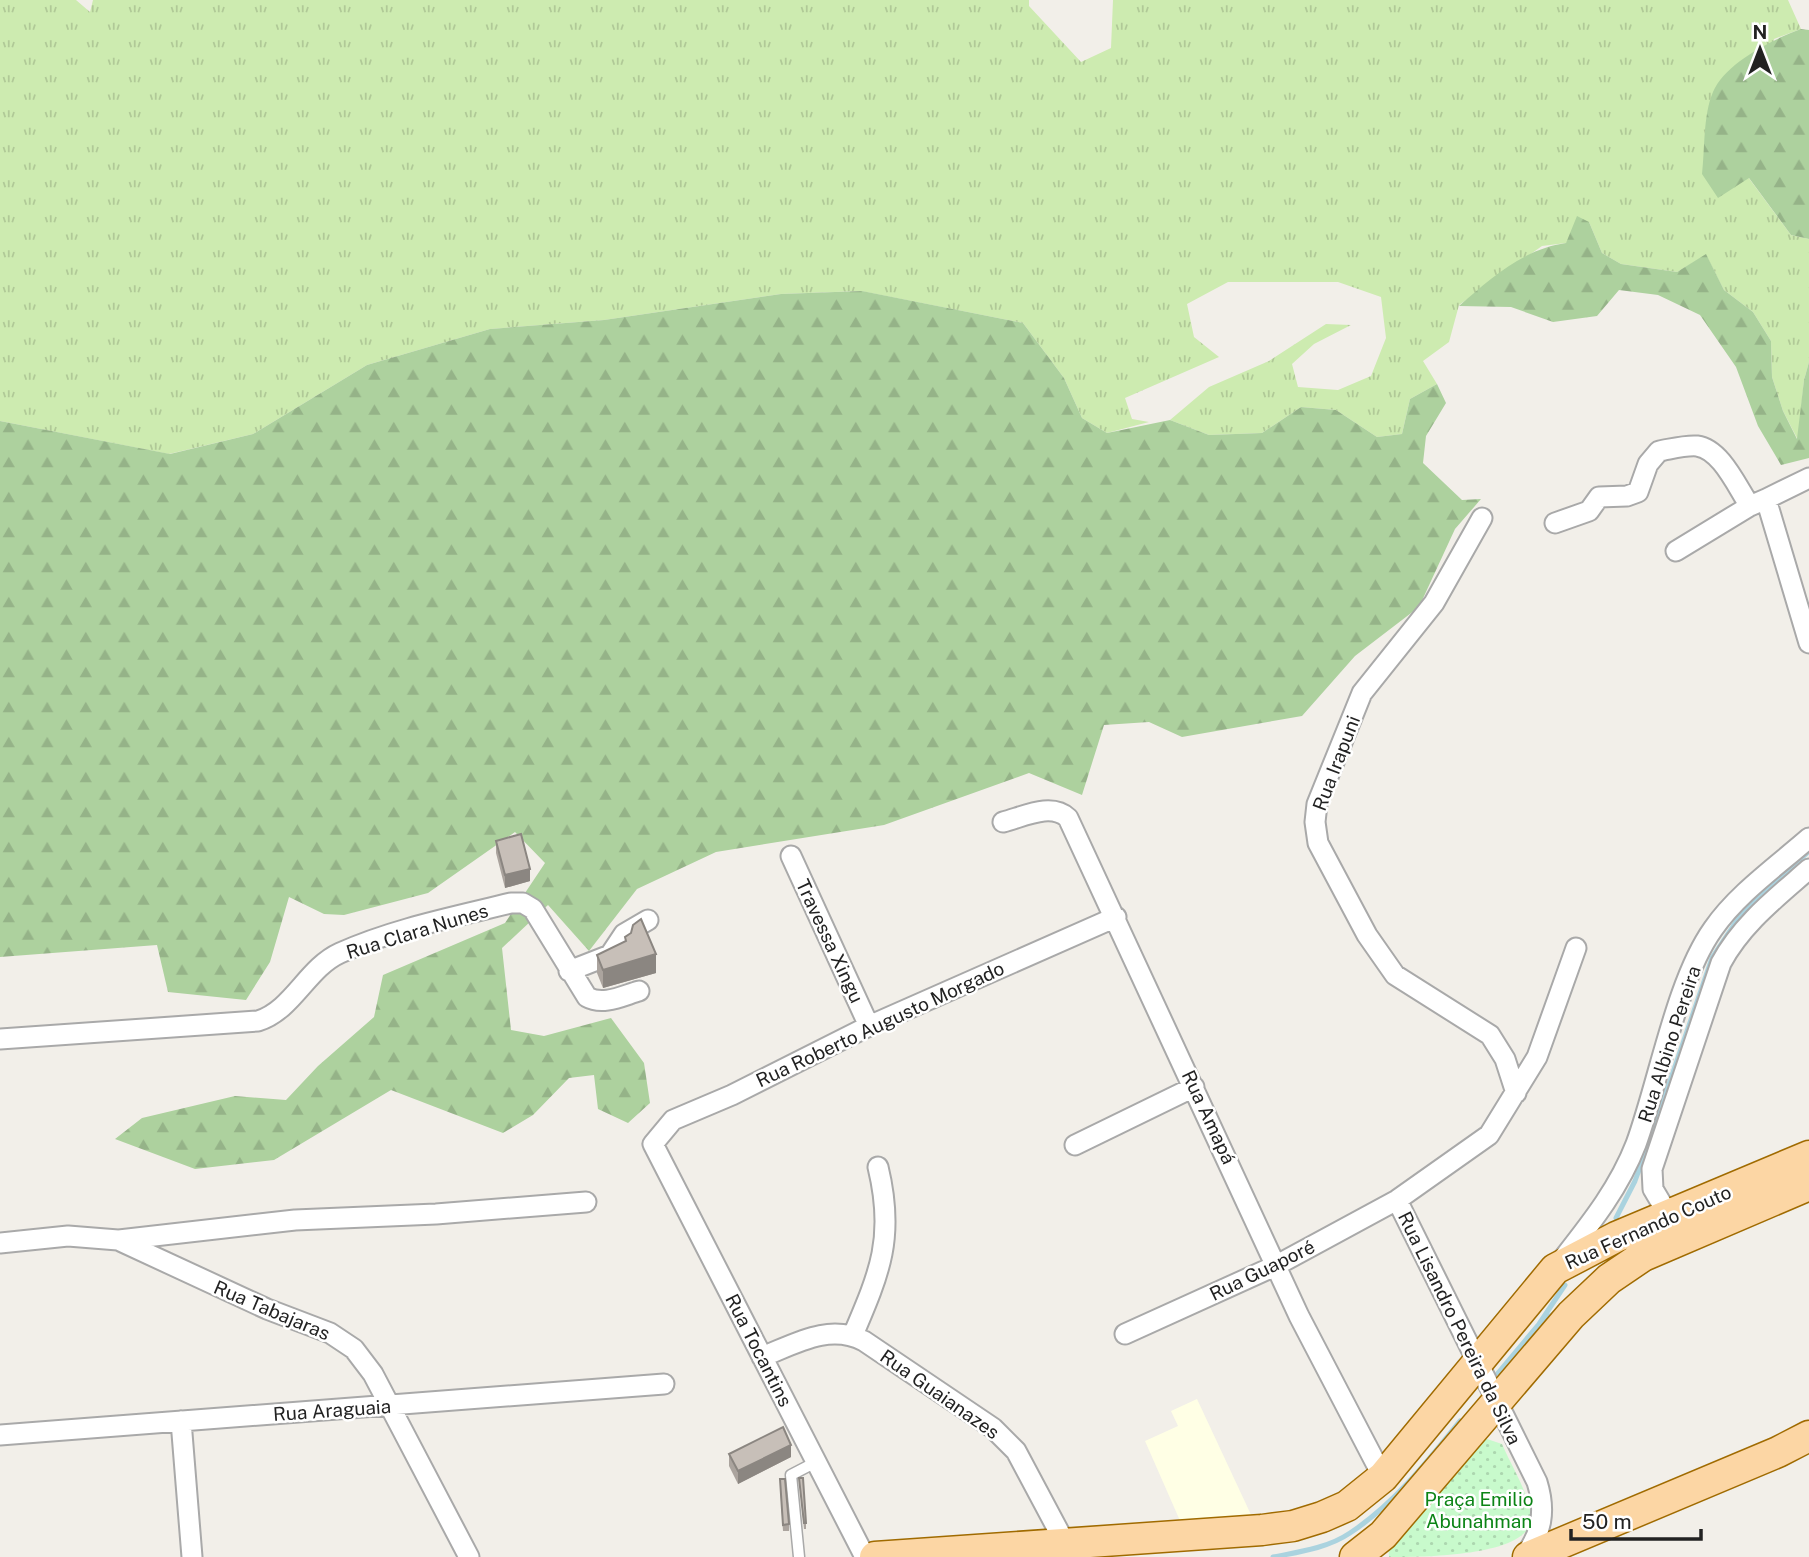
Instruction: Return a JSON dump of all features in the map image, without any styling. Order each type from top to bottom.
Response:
[{"type":"main road","name":"Rua Fernando Couto","points":[[875,1557],[1293,1526],[1347,1506],[1383,1476],[1555,1269],[1616,1237],[1809,1156]]},
{"type":"main road","name":"Rua Fernando Couto","points":[[1496,1402],[1571,1315],[1609,1279],[1643,1256],[1809,1185]]},
{"type":"main road","points":[[1428,1422],[1456,1410],[1496,1402]]},
{"type":"main road","points":[[1355,1557],[1383,1546],[1496,1402]]},
{"type":"main road","points":[[1526,1557],[1778,1452],[1809,1436]]},
{"type":"street","points":[[1555,523],[1589,511],[1599,497],[1627,496],[1638,492],[1652,457],[1659,451],[1692,446],[1707,449],[1758,503],[1809,643]]},
{"type":"street","points":[[1676,551],[1758,503],[1809,478]]},
{"type":"street","name":"Rua Irapuni","points":[[1482,518],[1434,603],[1362,693],[1317,804],[1315,822],[1318,843],[1367,935],[1395,975],[1490,1035],[1505,1059],[1517,1093]]},
{"type":"street","name":"Rua Amapá","points":[[1003,822],[1048,810],[1062,813],[1116,917],[1275,1266],[1383,1476]]},
{"type":"street","name":"Rua Albino Pereira","points":[[1555,1269],[1614,1191],[1631,1156],[1686,987],[1706,941],[1729,911],[1809,838]]},
{"type":"street","name":"Travessa Xingu","points":[[790,856],[869,1026]]},
{"type":"street","name":"Rua Albino Pereira","points":[[1669,1216],[1653,1188],[1652,1169],[1721,963],[1733,941],[1753,918],[1809,869]]},
{"type":"street","name":"Rua Clara Nunes","points":[[0,1039],[258,1021],[279,1010],[323,964],[340,954],[426,925],[511,903],[523,903],[533,909],[587,997],[595,1001],[639,991]]},
{"type":"street","name":"Rua Roberto Augusto Morgado","points":[[653,1144],[673,1120],[732,1095],[869,1026],[1116,917]]},
{"type":"street","points":[[569,971],[610,955],[624,934],[648,920]]},
{"type":"street","name":"Rua Lisandro Pereira da Silva","points":[[1526,1557],[1537,1539],[1542,1500],[1477,1360],[1397,1200],[1489,1135],[1537,1057],[1576,948]]},
{"type":"street","points":[[1075,1145],[1194,1087]]},
{"type":"street","name":"Rua Tocantins","points":[[653,1144],[865,1557]]},
{"type":"street","points":[[762,1357],[819,1335],[853,1335],[879,1274],[885,1244],[885,1196],[878,1167]]},
{"type":"street","name":"Rua Guaporé","points":[[1125,1334],[1275,1266],[1397,1200]]},
{"type":"street","points":[[118,1240],[295,1220],[436,1214],[586,1202]]},
{"type":"street","name":"Rua Tabajaras","points":[[0,1243],[68,1236],[118,1240],[267,1309],[330,1333],[354,1349],[373,1374],[469,1557]]},
{"type":"street","name":"Rua Guaianazes","points":[[853,1335],[993,1427],[1016,1451],[1065,1543]]},
{"type":"street","name":"Rua Araguaia","points":[[0,1435],[664,1384]]},
{"type":"street","points":[[181,1421],[192,1557]]},
{"type":"lane","points":[[799,1557],[791,1475],[816,1462]]},
{"type":"shaded area","points":[[1197,1399],[1253,1519],[1181,1523],[1145,1441],[1178,1426],[1171,1411]]},
{"type":"green space","points":[[0,0],[76,0],[90,12],[93,0],[1029,0],[1029,6],[1081,62],[1111,48],[1113,0],[1788,0],[1801,29],[1774,39],[1748,177],[1791,235],[1809,239],[1809,362],[1804,380],[1798,440],[1783,411],[1772,377],[1771,341],[1753,312],[1724,290],[1706,255],[1677,272],[1621,264],[1602,253],[1589,222],[1566,243],[1542,246],[1459,305],[1449,342],[1423,361],[1437,384],[1410,399],[1402,434],[1377,437],[1336,410],[1301,407],[1262,433],[1209,435],[1170,420],[1209,387],[1269,361],[1326,324],[1351,325],[1314,344],[1292,364],[1298,387],[1338,390],[1371,376],[1386,338],[1381,297],[1338,282],[1228,282],[1187,304],[1194,337],[1219,357],[1125,398],[1132,419],[1149,422],[1107,433],[1082,418],[1064,378],[1023,323],[861,291],[781,294],[604,320],[490,329],[367,365],[253,434],[169,454],[0,421]]},
{"type":"green space","points":[[1801,29],[1809,30],[1809,239],[1791,235],[1749,178],[1718,198],[1702,174],[1707,111],[1719,81],[1751,53]]},
{"type":"green space","points":[[1577,216],[1589,222],[1602,253],[1621,264],[1677,272],[1706,254],[1724,290],[1753,312],[1771,341],[1772,377],[1783,411],[1797,439],[1804,380],[1809,362],[1809,458],[1781,465],[1758,426],[1736,367],[1700,315],[1658,295],[1619,290],[1597,316],[1553,322],[1511,307],[1459,306],[1508,266],[1536,251],[1566,243]]},
{"type":"green space","points":[[862,291],[1023,323],[1064,378],[1082,418],[1107,433],[1170,420],[1209,435],[1262,433],[1301,407],[1336,410],[1377,437],[1402,434],[1410,399],[1437,384],[1446,403],[1426,436],[1423,463],[1462,500],[1481,499],[1455,529],[1419,607],[1355,656],[1302,716],[1182,737],[1149,722],[1104,725],[1082,795],[1029,773],[884,825],[716,852],[637,889],[589,951],[548,905],[502,948],[511,1030],[544,1036],[611,1018],[644,1063],[650,1103],[628,1123],[598,1109],[594,1075],[569,1078],[533,1115],[503,1133],[391,1090],[274,1160],[195,1169],[115,1139],[142,1118],[235,1096],[286,1100],[318,1066],[374,1017],[383,975],[505,923],[545,863],[515,832],[428,893],[344,915],[324,914],[289,897],[270,962],[246,1000],[168,992],[157,945],[0,957],[0,421],[170,454],[253,434],[367,365],[490,329],[604,320],[781,294]]},
{"type":"green space","name":"Praça Emilio Abunahman","points":[[1484,1438],[1502,1444],[1528,1501],[1530,1525],[1520,1537],[1479,1551],[1389,1557],[1388,1543]]},
{"type":"building","points":[[521,834],[530,869],[505,875],[496,841]]},
{"type":"building","points":[[641,919],[656,954],[603,970],[597,955],[626,941],[625,937],[631,933],[633,925]]},
{"type":"building","points":[[783,1427],[791,1445],[738,1471],[729,1454]]},
{"type":"building","points":[[799,1478],[803,1478],[806,1523],[804,1523]]},
{"type":"building","points":[[780,1479],[785,1479],[789,1524],[783,1525]]},
{"type":"waterway","points":[[1616,1218],[1635,1181],[1712,958],[1742,913],[1809,851]]},
{"type":"waterway","points":[[1498,1373],[1539,1324],[1565,1285]]},
{"type":"waterway","points":[[1539,1324],[1556,1312]]},
{"type":"waterway","points":[[1273,1557],[1313,1549],[1332,1542],[1366,1522],[1409,1482],[1460,1421]]}]
